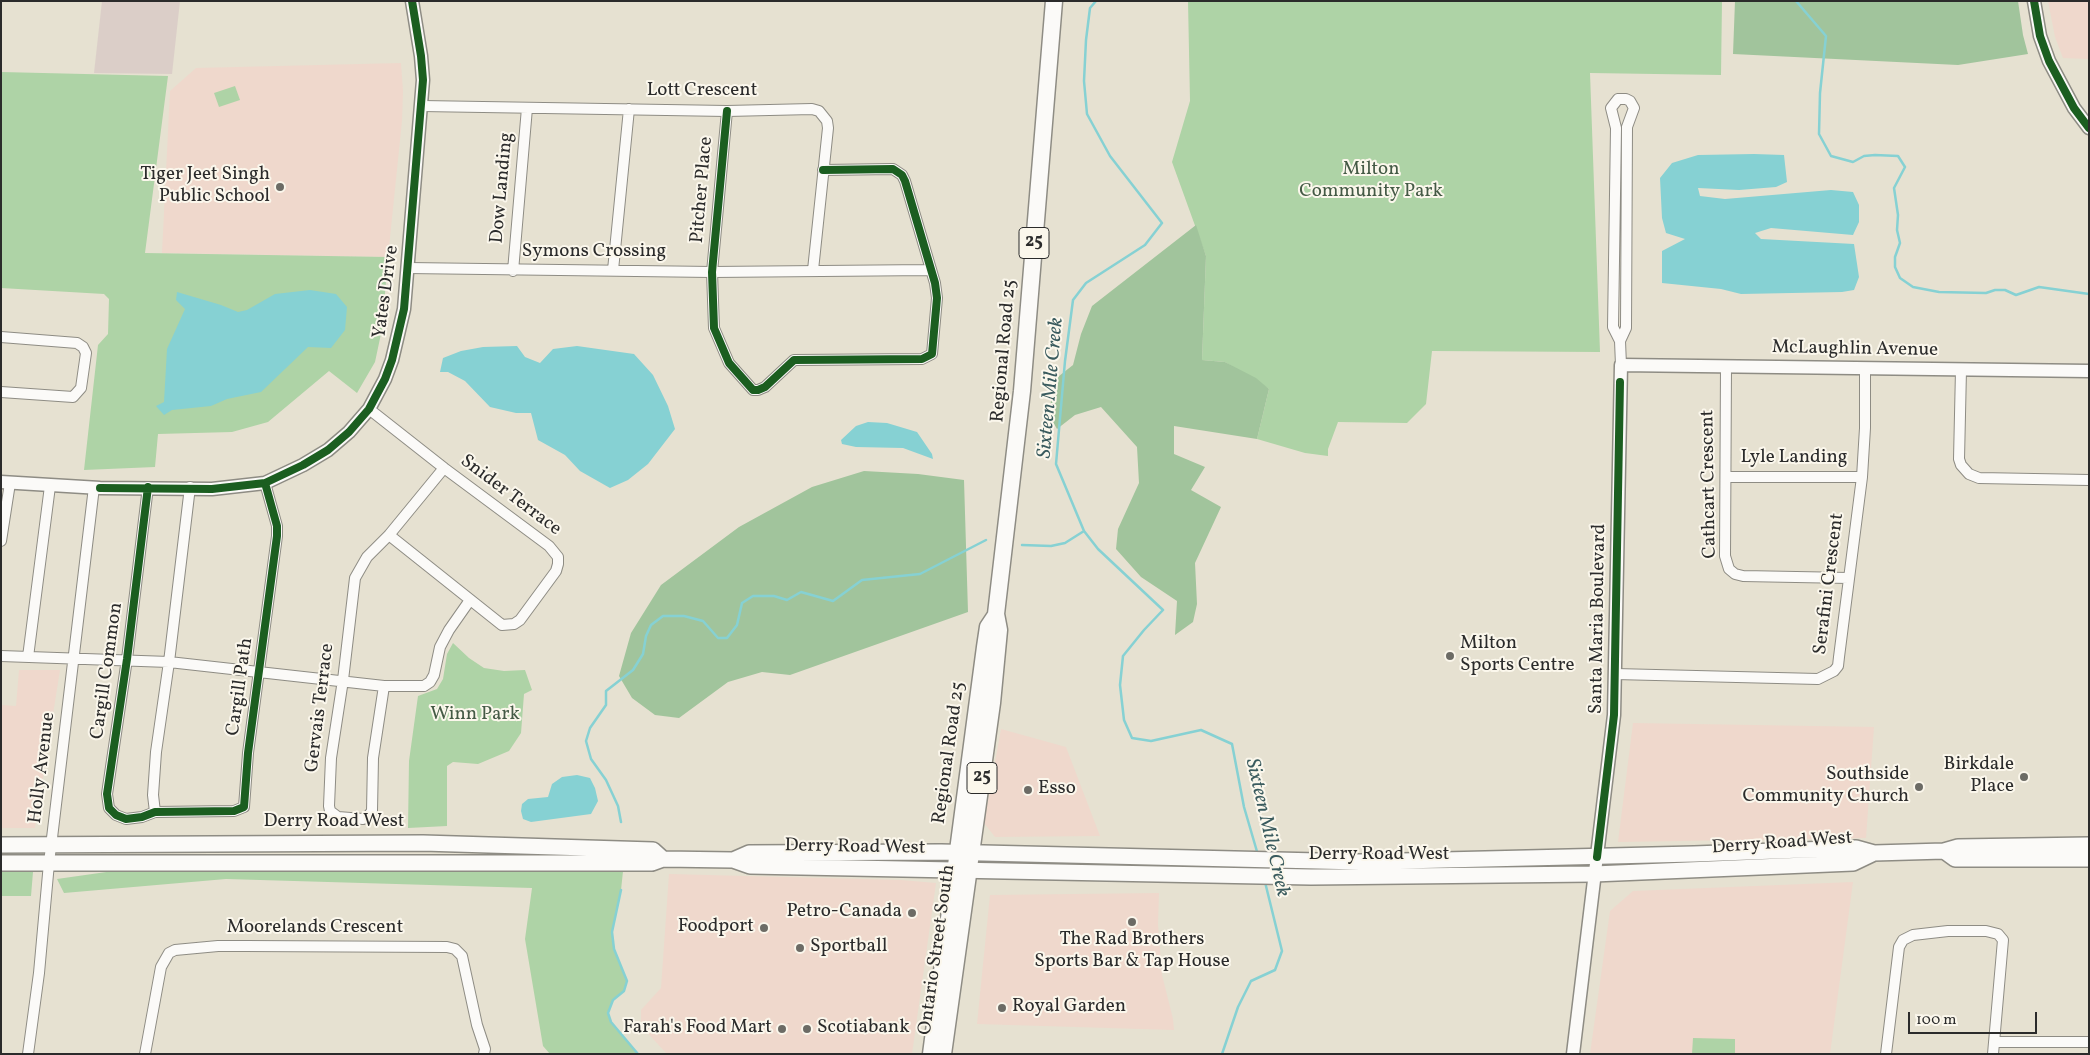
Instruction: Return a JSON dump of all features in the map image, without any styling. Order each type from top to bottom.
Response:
[{"type":"main road","name":"Regional Road 25","points":[[964,852],[992,703],[998,630],[996,614],[1022,391],[1054,1]]},
{"type":"main road","name":"Derry Road West","points":[[1,845],[424,843],[653,850],[663,859]]},
{"type":"main road","name":"Derry Road West","points":[[733,860],[749,853],[964,852],[1360,862],[1597,857],[1856,848],[1874,853],[1944,851],[1958,847],[2089,845]]},
{"type":"main road","name":"Derry Road West","points":[[1944,851],[1955,859],[2089,860]]},
{"type":"main road","name":"Ontario Street South","points":[[931,1054],[964,852]]},
{"type":"main road","name":"Derry Road West","points":[[1,863],[652,863],[663,859],[733,860],[750,866],[1295,877],[1594,874],[1853,863],[1874,853]]},
{"type":"main road","name":"Ontario Street South","points":[[944,1054],[961,870]]},
{"type":"street","name":"Yates Drive","points":[[6,482],[50,486],[212,488],[265,483],[303,465],[328,450],[349,432],[369,409],[385,379],[399,337],[404,309],[422,106],[421,56],[412,1]]},
{"type":"street","points":[[2034,1],[2040,36],[2049,61],[2071,102],[2089,128]]},
{"type":"street","name":"Santa Maria Boulevard","points":[[1573,1054],[1612,735],[1615,674],[1620,341],[1626,328],[1627,127],[1634,112],[1630,101],[1622,98],[1615,101],[1611,108],[1616,128],[1613,327],[1620,341]]},
{"type":"street","name":"Lott Crescent","points":[[422,106],[727,111],[812,108],[819,111],[827,121],[828,128],[813,270]]},
{"type":"street","name":"Dow Landing","points":[[513,271],[527,108]]},
{"type":"street","points":[[613,270],[629,109]]},
{"type":"street","name":"Pitcher Place","points":[[727,111],[712,272],[714,328],[729,363],[753,390],[764,387],[794,360],[922,359],[930,356],[933,346],[937,298],[930,270]]},
{"type":"street","points":[[823,170],[893,169],[897,171],[905,181],[908,189],[930,270]]},
{"type":"street","name":"Symons Crossing","points":[[408,268],[513,271],[613,270],[712,272],[930,270]]},
{"type":"street","points":[[1,337],[77,343],[83,347],[86,353],[82,388],[73,397],[1,392]]},
{"type":"street","name":"McLaughlin Avenue","points":[[1620,365],[2089,371]]},
{"type":"street","name":"Cathcart Crescent","points":[[1726,366],[1725,556],[1729,569],[1735,574],[1849,578]]},
{"type":"street","name":"Serafini Crescent","points":[[1615,674],[1818,679],[1827,676],[1838,666],[1862,477],[1865,428],[1864,369]]},
{"type":"street","points":[[1960,370],[1959,458],[1961,465],[1969,474],[1979,478],[2089,480]]},
{"type":"street","name":"Snider Terrace","points":[[369,409],[444,468],[549,546],[558,557],[558,564],[556,571],[520,620],[514,624],[502,625],[389,535]]},
{"type":"street","name":"Gervais Terrace","points":[[384,686],[373,758],[372,811],[363,818],[338,817],[330,811],[329,806],[331,758],[343,680],[355,578],[367,557],[389,535],[444,468]]},
{"type":"street","name":"Lyle Landing","points":[[1726,476],[1862,477]]},
{"type":"street","points":[[1,541],[6,482]]},
{"type":"street","name":"Cargill Path","points":[[155,812],[234,811],[244,807],[248,753],[260,672],[277,526],[265,483]]},
{"type":"street","points":[[28,657],[50,486]]},
{"type":"street","name":"Holly Avenue","points":[[28,1054],[39,973],[51,844],[94,487]]},
{"type":"street","name":"Cargill Common","points":[[148,487],[127,659],[107,794],[109,808],[116,815],[126,819],[142,817],[155,812]]},
{"type":"street","points":[[155,812],[153,795],[156,752],[190,487]]},
{"type":"street","points":[[1,656],[169,662],[384,686],[417,686],[430,682],[440,647],[449,630],[470,600]]},
{"type":"street","points":[[1886,1054],[1899,947],[1903,940],[1913,935],[1948,931],[1986,931],[1998,934],[2003,940],[1993,1054]]},
{"type":"street","name":"Moorelands Crescent","points":[[145,1054],[161,967],[169,953],[175,950],[236,946],[452,948],[462,956],[475,1016],[485,1049],[484,1054]]},
{"type":"street","points":[[1995,1042],[2089,1042]]},
{"type":"shaded area","points":[[102,1],[180,1],[172,74],[94,73]]},
{"type":"shaded area","points":[[2048,1],[2089,1],[2089,59],[2063,58],[2055,37]]},
{"type":"shaded area","name":"Tiger Jeet Singh Public School","points":[[401,63],[403,91],[402,121],[388,257],[162,253],[170,91],[196,68]]},
{"type":"shaded area","points":[[19,670],[60,670],[35,828],[1,828],[1,705],[16,706]]},
{"type":"shaded area","points":[[1633,723],[1874,727],[1866,838],[1618,842]]},
{"type":"shaded area","points":[[1001,729],[1066,747],[1100,836],[995,837],[984,823]]},
{"type":"shaded area","points":[[669,874],[901,880],[936,883],[912,1054],[667,1054],[641,1026],[641,1010],[661,988]]},
{"type":"shaded area","points":[[1853,882],[1830,1054],[1590,1054],[1610,911],[1633,891]]},
{"type":"shaded area","points":[[1159,893],[1158,924],[1162,975],[1174,1030],[977,1024],[990,895]]},
{"type":"green space","name":"Milton Community Park","points":[[1188,1],[1722,1],[1721,75],[1590,73],[1600,352],[1432,351],[1426,404],[1407,423],[1338,422],[1328,449],[1328,456],[1305,453],[1257,439],[1269,389],[1225,362],[1202,360],[1206,256],[1172,162],[1190,101]]},
{"type":"green space","points":[[1735,1],[2018,1],[2028,54],[1958,65],[1733,54]]},
{"type":"green space","points":[[1,72],[168,76],[145,253],[388,257],[382,329],[375,362],[357,393],[329,371],[268,422],[232,432],[158,434],[155,467],[84,470],[98,345],[108,334],[109,299],[104,294],[1,288]]},
{"type":"green space","points":[[235,86],[240,100],[219,107],[214,93]]},
{"type":"green space","points":[[1196,225],[1206,256],[1202,360],[1225,362],[1256,378],[1269,389],[1257,439],[1174,426],[1174,454],[1205,467],[1191,490],[1221,507],[1195,563],[1197,604],[1193,622],[1175,635],[1177,601],[1141,577],[1116,549],[1118,529],[1139,483],[1137,447],[1101,407],[1075,415],[1057,429],[1049,415],[1054,380],[1073,365],[1081,334],[1092,306]]},
{"type":"green space","points":[[864,471],[918,474],[964,480],[968,612],[790,675],[762,672],[728,682],[679,718],[655,715],[632,698],[619,676],[631,633],[661,585],[739,527],[812,487]]},
{"type":"green space","name":"Winn Park","points":[[453,643],[469,658],[484,668],[504,671],[525,670],[532,690],[524,694],[521,733],[509,751],[478,764],[453,762],[447,766],[447,826],[408,828],[409,761],[418,696],[437,689],[443,679],[447,654]]},
{"type":"green space","points":[[205,858],[624,862],[621,890],[612,932],[614,949],[627,981],[624,991],[613,1000],[608,1013],[611,1022],[638,1054],[550,1054],[543,1046],[525,939],[532,888],[226,879],[64,893],[57,879]]},
{"type":"green space","points":[[1,872],[33,872],[31,896],[1,896]]},
{"type":"green space","points":[[1693,1038],[1735,1039],[1735,1054],[1692,1054]]},
{"type":"water","points":[[1698,155],[1784,155],[1787,182],[1776,187],[1739,190],[1698,188],[1700,196],[1725,199],[1831,190],[1853,192],[1859,205],[1859,222],[1853,235],[1771,228],[1755,233],[1761,239],[1854,244],[1859,277],[1854,290],[1842,292],[1741,294],[1721,289],[1662,283],[1662,251],[1685,239],[1666,233],[1662,218],[1660,178],[1672,163]]},
{"type":"water","points":[[310,290],[336,294],[347,307],[345,330],[331,348],[308,347],[261,392],[227,399],[211,406],[172,410],[164,415],[156,406],[164,402],[167,349],[185,309],[176,300],[177,292],[238,312],[247,310],[275,294]]},
{"type":"water","points":[[517,346],[525,357],[540,363],[553,349],[577,346],[634,354],[653,375],[668,406],[675,429],[648,464],[628,480],[610,488],[580,471],[565,455],[538,440],[531,413],[516,413],[490,407],[465,381],[448,372],[440,372],[443,358],[461,351],[483,347]]},
{"type":"water","points":[[868,422],[887,423],[917,432],[932,454],[933,459],[903,448],[856,447],[842,444],[841,440],[856,426]]},
{"type":"water","points":[[577,775],[590,778],[595,788],[598,801],[591,814],[531,822],[523,819],[522,804],[528,799],[548,797],[552,784],[562,777]]},
{"type":"waterway","name":"Sixteen Mile Creek","points":[[1096,1],[1090,8],[1086,40],[1084,81],[1087,114],[1110,156],[1162,223],[1145,245],[1086,283],[1073,300],[1065,361],[1056,464],[1084,531],[1098,549],[1163,610],[1123,656],[1120,685],[1124,720],[1132,738],[1151,741],[1201,730],[1232,744],[1244,807],[1258,855]]},
{"type":"waterway","points":[[1796,1],[1826,36],[1820,93],[1819,134],[1831,156],[1853,162],[1864,156],[1898,156],[1905,167],[1894,188],[1898,215],[1897,230],[1900,243],[1895,257],[1895,267],[1900,278],[1913,287],[1939,292],[1986,293],[1995,290],[2005,290],[2016,295],[2039,287],[2089,294]]},
{"type":"waterway","points":[[1022,545],[1051,546],[1065,543],[1084,531]]},
{"type":"waterway","points":[[621,822],[618,806],[606,780],[591,759],[586,741],[590,728],[606,705],[606,691],[633,670],[643,654],[646,636],[651,625],[663,616],[684,616],[703,621],[718,638],[727,638],[737,625],[742,603],[753,596],[774,596],[787,600],[801,592],[833,601],[862,580],[920,574],[986,540]]},
{"type":"waterway","name":"Sixteen Mile Creek","points":[[1222,1054],[1238,1007],[1251,981],[1275,970],[1282,951],[1265,882]]},
{"type":"waterway","points":[[621,890],[612,932],[614,949],[627,981],[624,991],[613,1000],[608,1013],[611,1022],[638,1054]]},
{"type":"cycle path","points":[[100,488],[212,489],[265,483],[303,465],[328,450],[349,432],[369,409],[385,379],[392,360],[404,309],[423,80],[412,1]]},
{"type":"cycle path","points":[[2034,1],[2040,36],[2049,61],[2074,108],[2089,128]]},
{"type":"cycle path","points":[[727,111],[712,272],[714,328],[729,363],[753,390],[765,387],[794,360],[922,359],[932,354],[937,298],[935,283],[902,175],[893,169],[823,170]]},
{"type":"cycle path","points":[[1597,857],[1614,715],[1620,382]]},
{"type":"cycle path","points":[[148,487],[127,659],[107,794],[109,808],[116,815],[126,819],[142,817],[155,812],[234,811],[244,807],[248,753],[277,536],[277,526],[265,483]]},
{"type":"place","name":"Tiger Jeet Singh Public School","points":[[280,187]]},
{"type":"place","name":"Milton Sports Centre","points":[[1450,656]]},
{"type":"place","name":"Birkdale Place","points":[[2024,777]]},
{"type":"place","name":"Southside Community Church","points":[[1919,787]]},
{"type":"place","name":"Esso","points":[[1028,790]]},
{"type":"place","name":"Petro-Canada","points":[[912,913]]},
{"type":"place","name":"The Rad Brothers Sports Bar & Tap House","points":[[1132,922]]},
{"type":"place","name":"Foodport","points":[[764,928]]},
{"type":"place","name":"Sportball","points":[[800,948]]},
{"type":"place","name":"Royal Garden","points":[[1002,1008]]},
{"type":"place","name":"Farah's Food Mart","points":[[782,1029]]},
{"type":"place","name":"Scotiabank","points":[[807,1029]]}]
